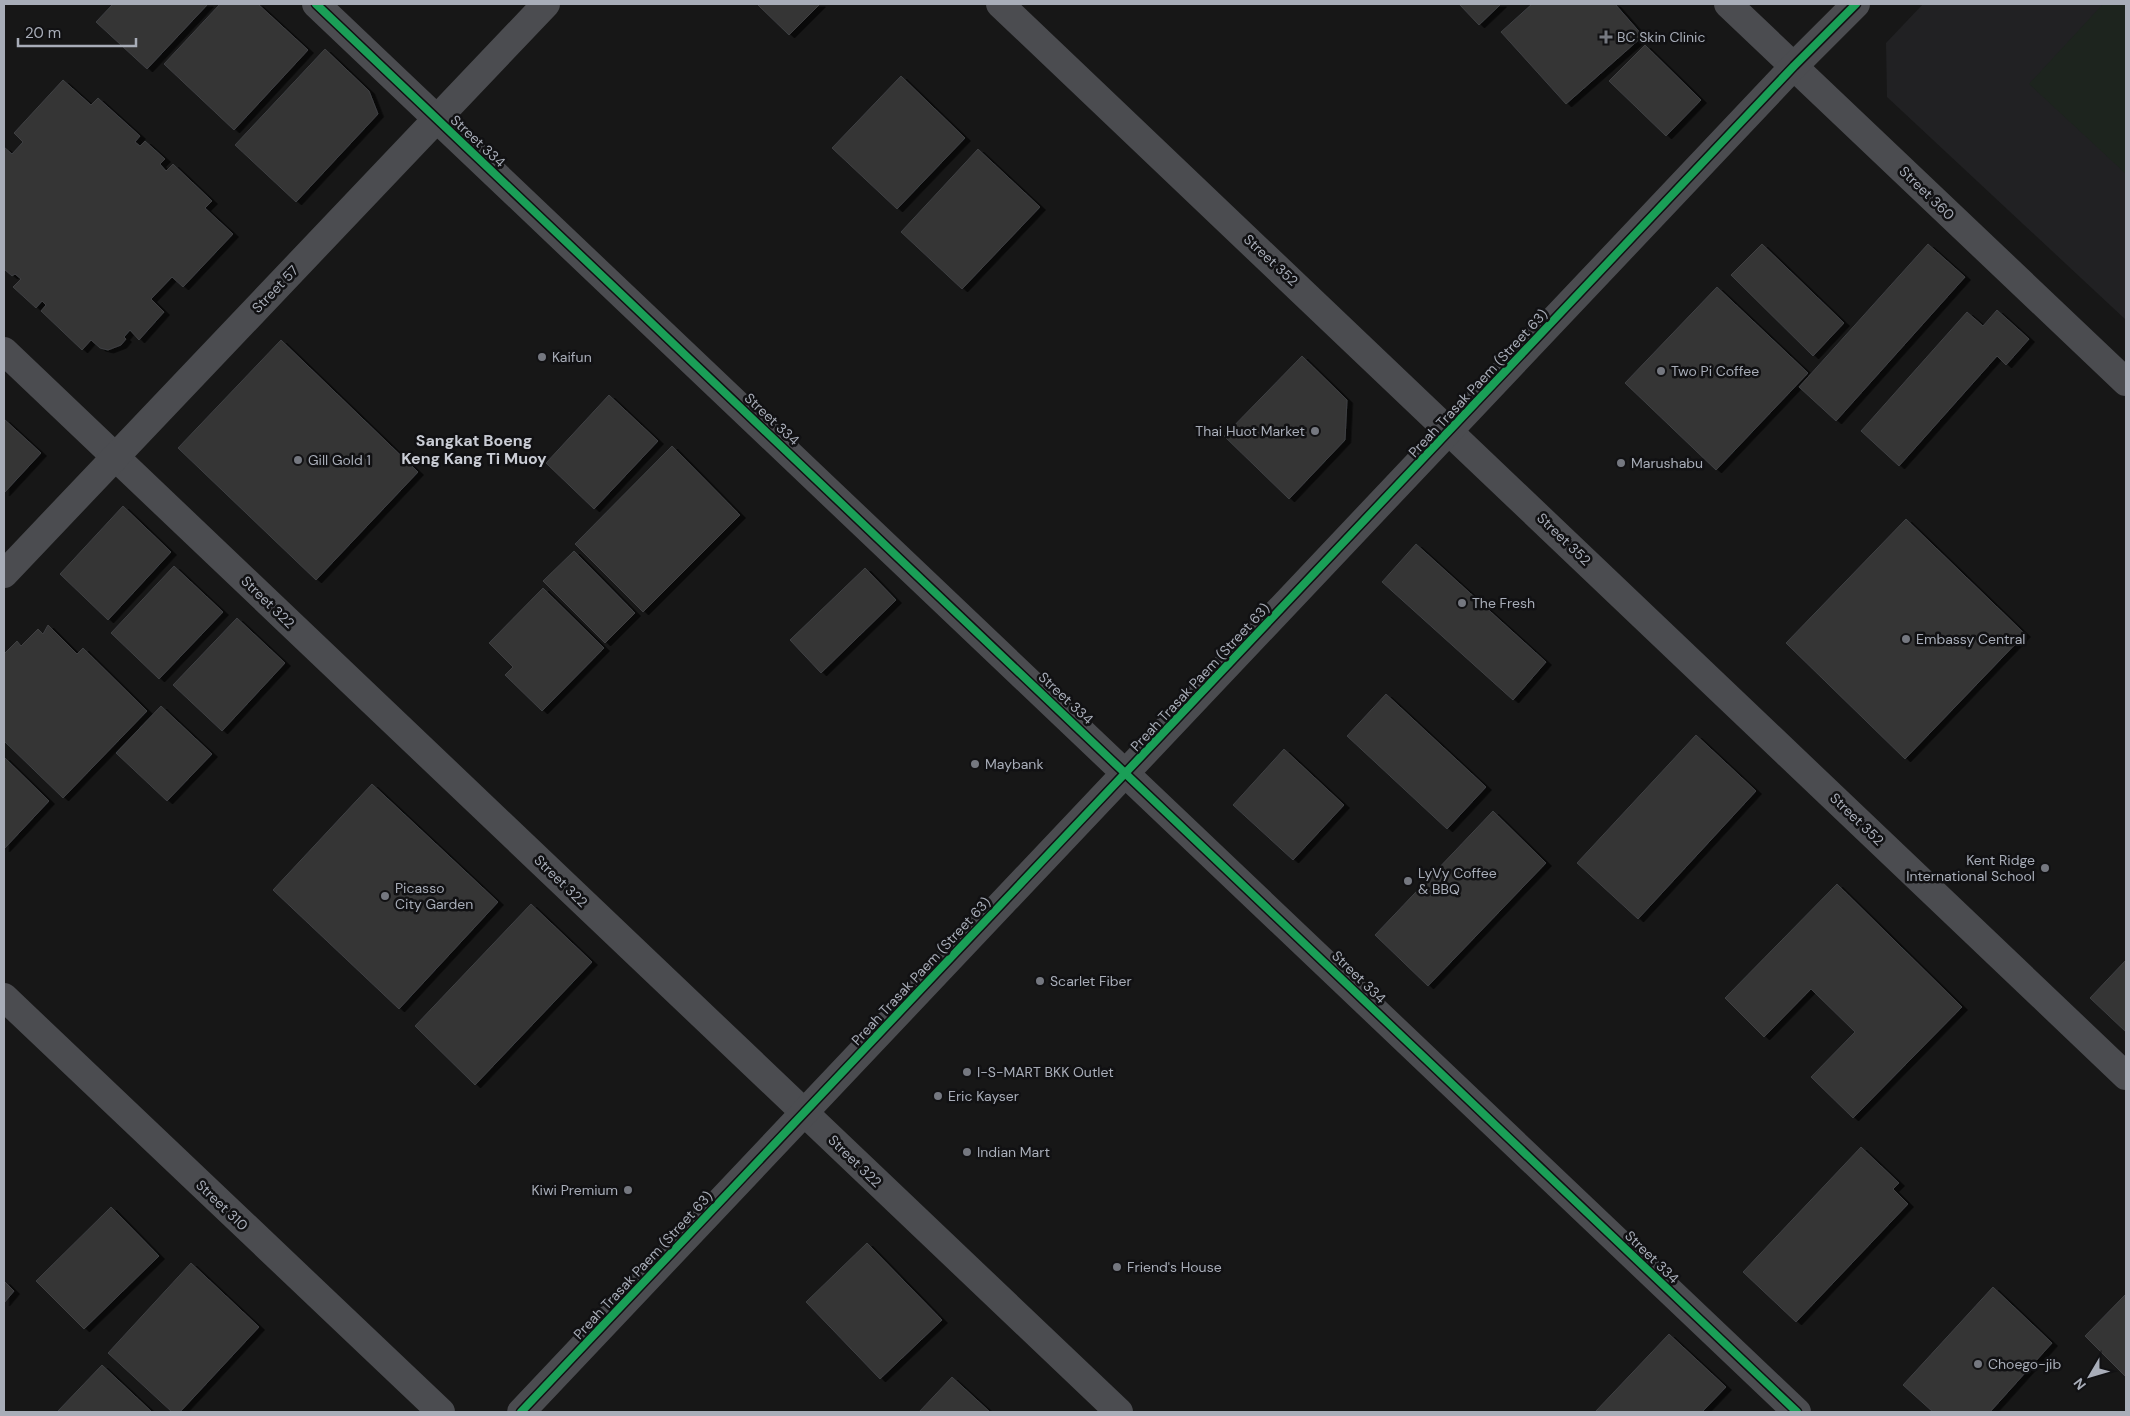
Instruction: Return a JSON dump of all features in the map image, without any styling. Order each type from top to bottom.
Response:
[{"type":"street","name":"Street 334","points":[[316,4],[1797,1412]]},
{"type":"street","name":"Street 57","points":[[4,574],[546,4]]},
{"type":"street","name":"Street 352","points":[[1000,4],[1450,430],[2126,1076]]},
{"type":"street","name":"Street 360","points":[[1728,4],[2126,382]]},
{"type":"street","name":"Preah Trasak Paem (Street 63)","points":[[521,1412],[1794,66],[1856,4]]},
{"type":"street","name":"Street 322","points":[[4,351],[1119,1412]]},
{"type":"street","name":"Street 310","points":[[4,997],[441,1412]]},
{"type":"shaded area","points":[[1923,4],[2126,4],[2126,320],[1887,97],[1886,43]]},
{"type":"shaded area","points":[[2103,4],[2126,4],[2126,174],[2029,84]]},
{"type":"building","points":[[113,4],[208,4],[147,69],[96,22]]},
{"type":"building","points":[[220,4],[258,4],[308,50],[234,130],[164,64]]},
{"type":"building","points":[[757,4],[820,4],[789,35]]},
{"type":"building","points":[[1459,4],[1501,4],[1479,25]]},
{"type":"building","points":[[1532,4],[1615,4],[1643,36],[1566,104],[1501,32]]},
{"type":"building","points":[[1645,45],[1701,100],[1666,136],[1609,81]]},
{"type":"building","points":[[325,49],[369,91],[378,114],[296,202],[235,145]]},
{"type":"building","points":[[901,76],[965,138],[897,209],[832,148]]},
{"type":"building","points":[[63,80],[91,105],[98,98],[140,136],[135,142],[140,146],[145,141],[165,159],[160,164],[166,171],[173,164],[212,201],[205,208],[233,234],[183,287],[172,277],[151,299],[164,312],[139,340],[130,330],[124,337],[126,339],[121,345],[108,350],[100,348],[91,340],[82,350],[41,311],[46,305],[42,301],[36,308],[13,287],[21,279],[15,274],[12,276],[4,269],[4,147],[12,154],[23,142],[14,133]]},
{"type":"building","points":[[978,149],[1040,207],[962,289],[901,232]]},
{"type":"building","points":[[1762,244],[1844,323],[1813,356],[1731,275]]},
{"type":"building","points":[[1928,244],[1965,277],[1836,421],[1799,387]]},
{"type":"building","points":[[1717,287],[1808,373],[1716,470],[1625,383]]},
{"type":"building","points":[[1997,310],[2029,339],[2006,365],[1997,356],[1899,466],[1861,431],[1967,312],[1983,326]]},
{"type":"building","name":"Gill Gold 1","points":[[281,340],[418,472],[316,580],[178,448]]},
{"type":"building","points":[[1302,356],[1347,400],[1345,440],[1289,499],[1224,436]]},
{"type":"building","points":[[609,395],[658,441],[594,509],[546,463]]},
{"type":"building","points":[[4,419],[41,453],[4,493]]},
{"type":"building","points":[[672,446],[740,515],[643,612],[575,544]]},
{"type":"building","points":[[123,506],[171,552],[108,620],[60,574]]},
{"type":"building","name":"Embassy Central","points":[[1906,519],[2025,634],[1905,759],[1786,643]]},
{"type":"building","points":[[1416,544],[1546,662],[1513,700],[1382,582]]},
{"type":"building","points":[[574,551],[635,613],[605,643],[543,581]]},
{"type":"building","points":[[174,566],[223,612],[159,679],[111,633]]},
{"type":"building","points":[[865,568],[896,600],[821,673],[790,640]]},
{"type":"building","points":[[543,588],[604,648],[542,711],[505,675],[513,667],[489,643]]},
{"type":"building","points":[[237,618],[285,663],[222,731],[173,685]]},
{"type":"building","points":[[48,625],[77,654],[83,648],[147,711],[63,798],[4,741],[4,654],[17,641],[21,646],[38,629],[43,634]]},
{"type":"building","points":[[1386,694],[1486,787],[1447,829],[1347,736]]},
{"type":"building","points":[[161,706],[212,754],[167,801],[116,753]]},
{"type":"building","points":[[1696,735],[1756,791],[1638,919],[1577,863]]},
{"type":"building","points":[[1284,749],[1344,805],[1293,860],[1233,805]]},
{"type":"building","points":[[4,757],[49,801],[4,849]]},
{"type":"building","name":"Picasso City Garden","points":[[372,784],[498,902],[399,1009],[273,890]]},
{"type":"building","points":[[1493,811],[1546,863],[1428,986],[1375,935]]},
{"type":"building","points":[[1837,884],[1962,1007],[1853,1118],[1811,1077],[1855,1032],[1811,989],[1764,1037],[1725,998]]},
{"type":"building","points":[[531,904],[592,962],[475,1085],[415,1026]]},
{"type":"building","points":[[2126,960],[2126,1032],[2090,998]]},
{"type":"building","points":[[1861,1147],[1899,1183],[1893,1189],[1908,1204],[1796,1322],[1743,1272]]},
{"type":"building","points":[[111,1207],[159,1256],[84,1329],[36,1281]]},
{"type":"building","points":[[867,1243],[942,1320],[880,1379],[806,1302]]},
{"type":"building","points":[[191,1263],[259,1327],[180,1412],[172,1412],[108,1353]]},
{"type":"building","points":[[4,1281],[14,1291],[4,1303]]},
{"type":"building","name":"Choego-jib","points":[[1993,1287],[2052,1343],[1990,1412],[1933,1412],[1903,1385]]},
{"type":"building","points":[[2126,1294],[2126,1377],[2085,1336]]},
{"type":"building","points":[[1669,1334],[1726,1387],[1702,1412],[1595,1412]]},
{"type":"building","points":[[102,1365],[152,1412],[57,1412]]},
{"type":"building","points":[[952,1377],[990,1412],[919,1412]]},
{"type":"cycle path","points":[[316,4],[1797,1412]]},
{"type":"cycle path","points":[[521,1412],[1794,66],[1856,4]]},
{"type":"place","name":"BC Skin Clinic","points":[[1606,37]]},
{"type":"place","name":"Kaifun","points":[[542,357]]},
{"type":"place","name":"Two Pi Coffee","points":[[1661,371]]},
{"type":"place","name":"Thai Huot Market","points":[[1315,431]]},
{"type":"place","name":"Gill Gold 1","points":[[298,460]]},
{"type":"place","name":"Marushabu","points":[[1621,463]]},
{"type":"place","name":"The Fresh","points":[[1462,603]]},
{"type":"place","name":"Embassy Central","points":[[1906,639]]},
{"type":"place","name":"Maybank","points":[[975,764]]},
{"type":"place","name":"Kent Ridge International School","points":[[2045,868]]},
{"type":"place","name":"LyVy Coffee & BBQ","points":[[1408,881]]},
{"type":"place","name":"Picasso City Garden","points":[[385,896]]},
{"type":"place","name":"Scarlet Fiber","points":[[1040,981]]},
{"type":"place","name":"I-S-MART BKK Outlet","points":[[967,1072]]},
{"type":"place","name":"Eric Kayser","points":[[938,1096]]},
{"type":"place","name":"Indian Mart","points":[[967,1152]]},
{"type":"place","name":"Kiwi Premium","points":[[628,1190]]},
{"type":"place","name":"Friend's House","points":[[1117,1267]]},
{"type":"place","name":"Choego-jib","points":[[1978,1364]]},
{"type":"district","name":"Sangkat Boeng Keng Kang Ti Muoy","points":[[474,449]]}]
